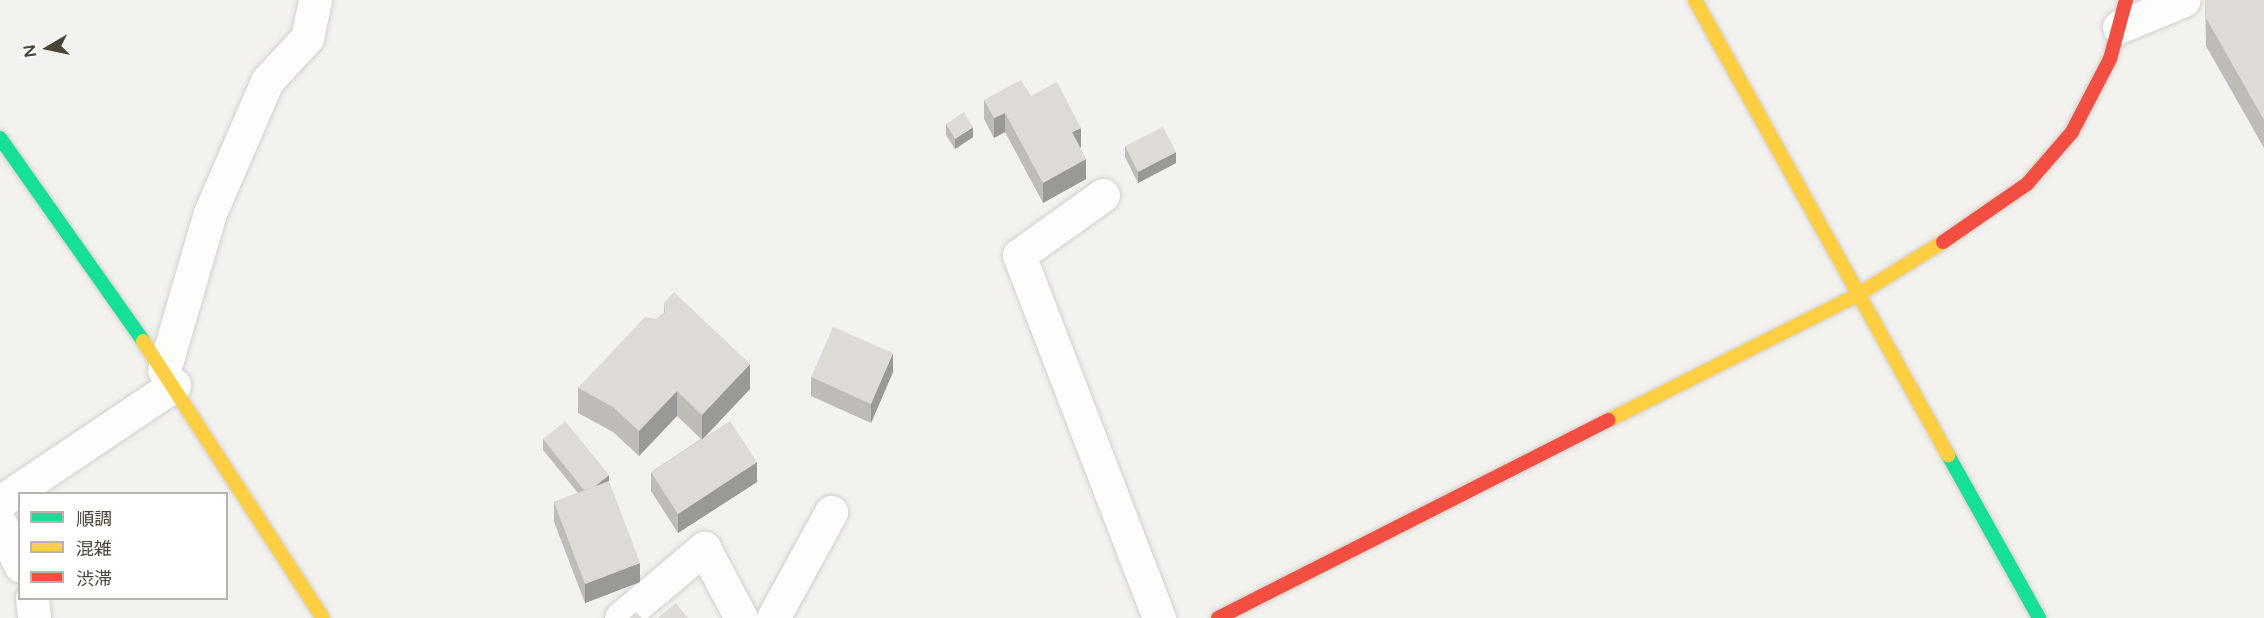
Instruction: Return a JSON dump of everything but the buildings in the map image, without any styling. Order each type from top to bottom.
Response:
[{"type":"street","points":[[0,502],[169,378],[210,213],[267,81],[307,38],[315,0]]},
{"type":"street","points":[[1695,0],[2039,618]]},
{"type":"street","points":[[1218,618],[1859,294],[2027,184],[2072,132],[2110,59],[2122,13],[2184,0]]},
{"type":"street","points":[[0,138],[169,378],[323,618]]},
{"type":"street","points":[[1103,195],[1019,255],[1159,618]]},
{"type":"street","points":[[773,618],[831,512]]},
{"type":"street","points":[[0,523],[18,561]]},
{"type":"street","points":[[621,618],[704,548],[741,618]]},
{"type":"street","points":[[32,600],[34,618]]},
{"type":"traffic: fast","points":[[0,138],[143,341]]},
{"type":"traffic: fast","points":[[1948,455],[2039,618]]},
{"type":"traffic: slow","points":[[1695,0],[1948,455]]},
{"type":"traffic: slow","points":[[1609,420],[1859,294],[1943,242]]},
{"type":"traffic: slow","points":[[143,341],[323,618]]},
{"type":"traffic: jam","points":[[1943,242],[2027,184],[2072,132],[2110,59],[2126,0]]},
{"type":"traffic: jam","points":[[1218,618],[1609,420]]}]
